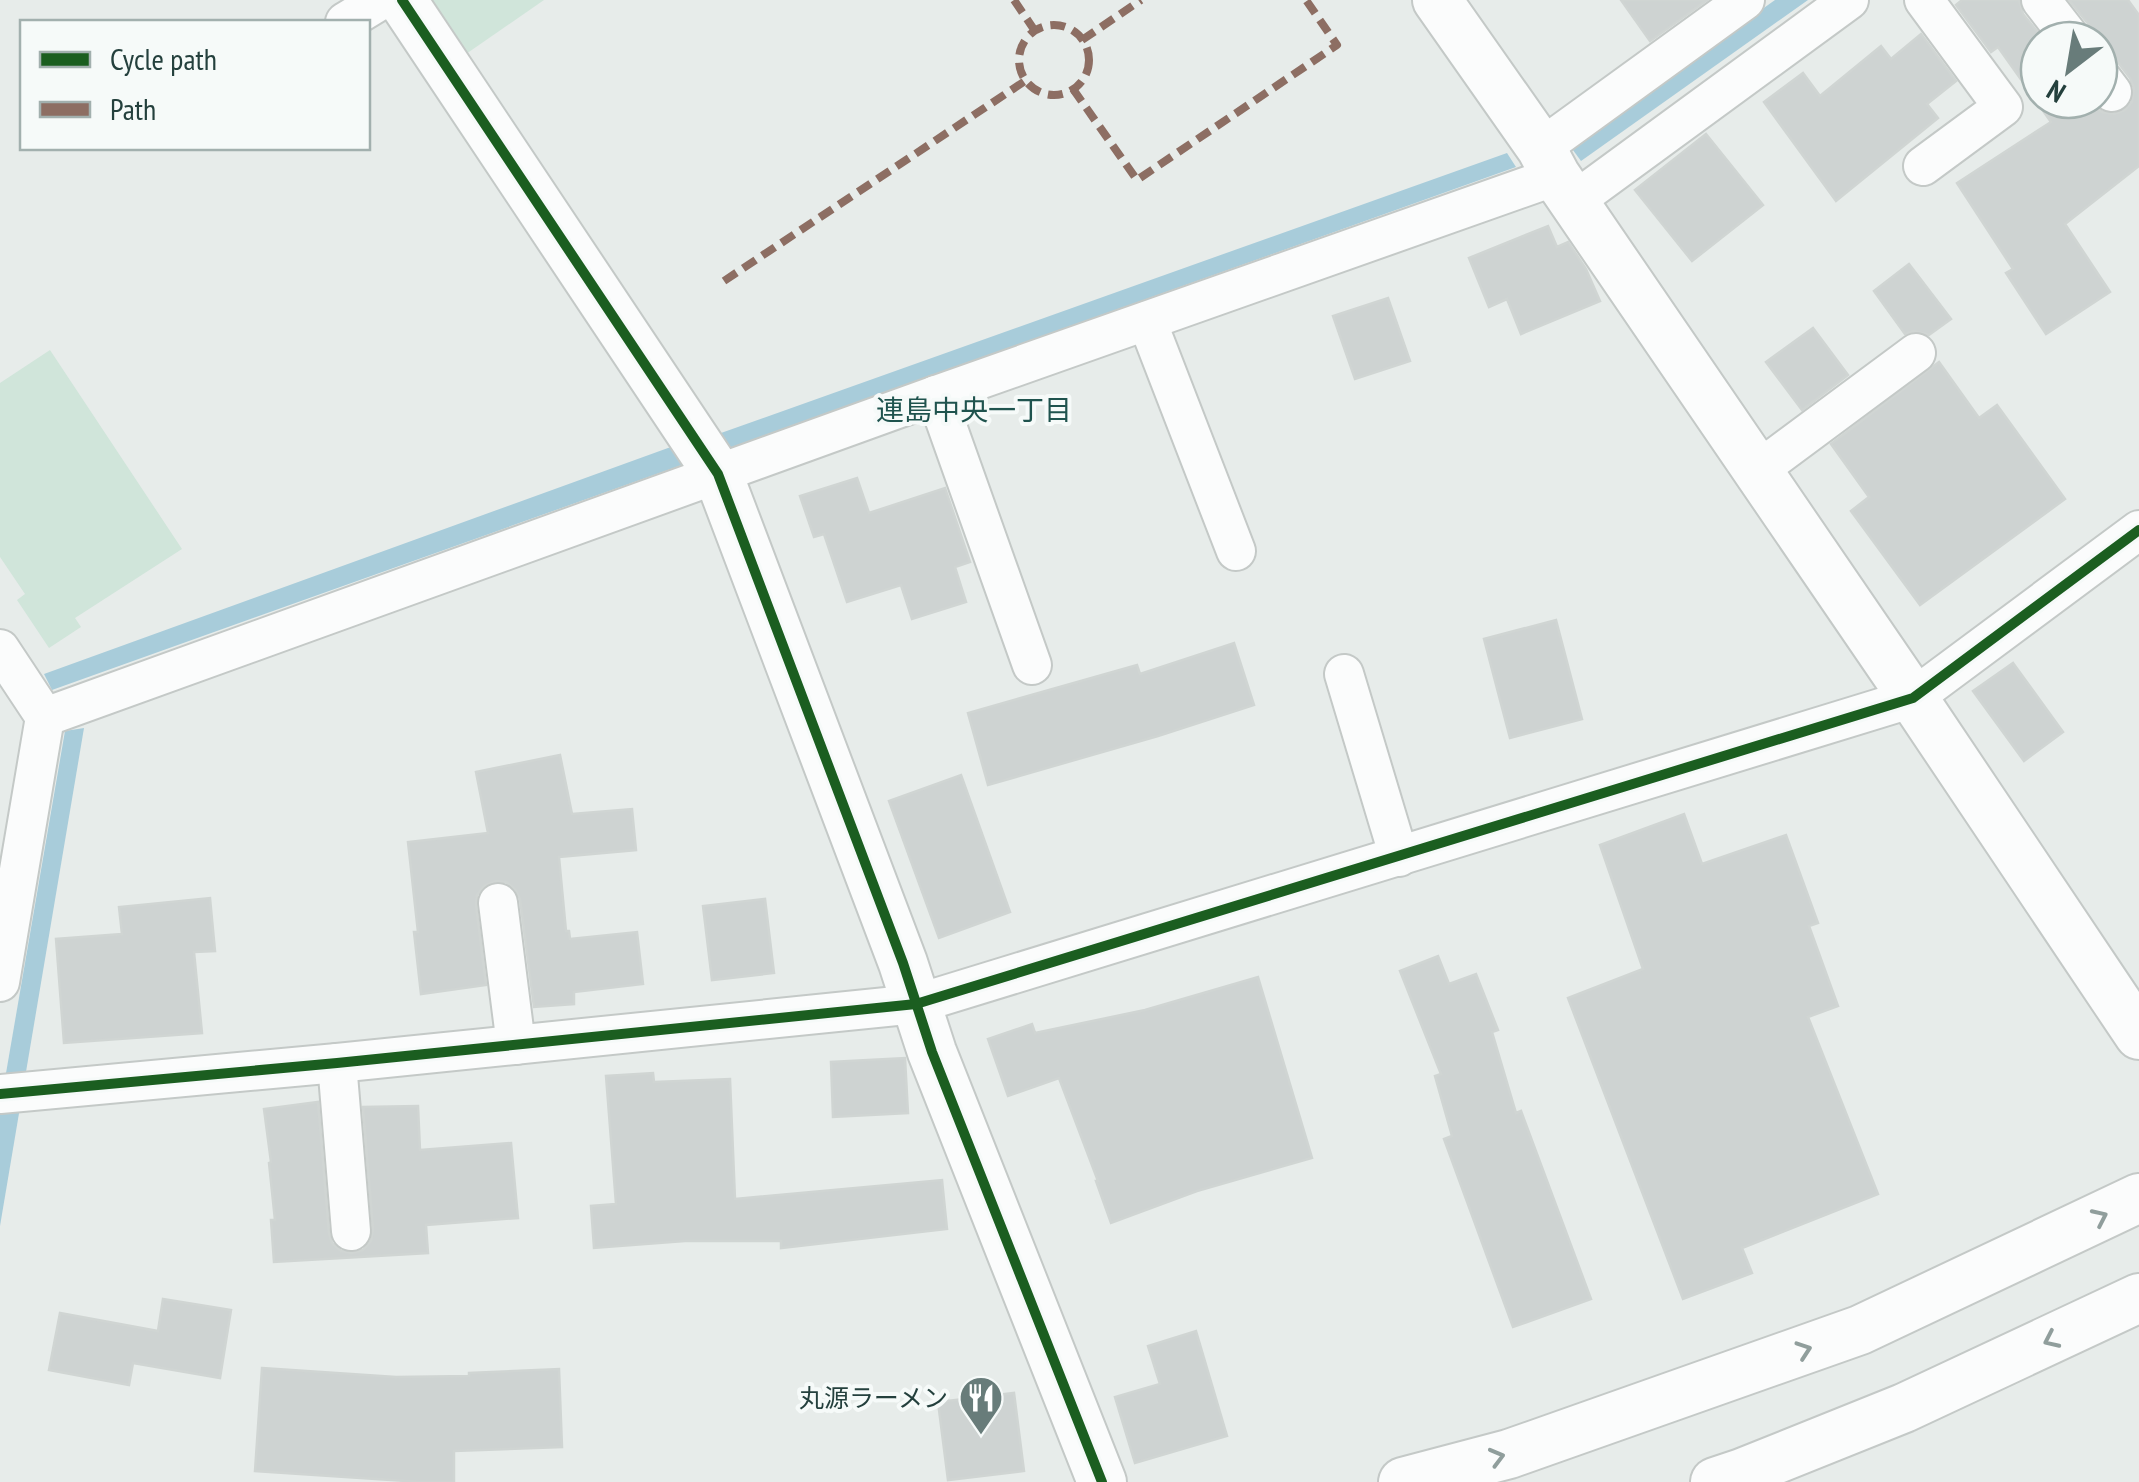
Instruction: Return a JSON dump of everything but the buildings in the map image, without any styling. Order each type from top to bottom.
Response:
[{"type":"street","points":[[349,20],[382,0]]},
{"type":"street","points":[[402,0],[717,472],[903,963],[946,1088],[1102,1482]]},
{"type":"street","points":[[1437,0],[2139,1035]]},
{"type":"street","points":[[1556,176],[1745,0]]},
{"type":"street","points":[[45,717],[717,472],[1556,176],[1849,0]]},
{"type":"street","points":[[1923,166],[2002,106],[1924,0]]},
{"type":"street","points":[[2041,0],[2056,20]]},
{"type":"street","points":[[1148,320],[1236,551]]},
{"type":"street","points":[[1757,470],[1916,353]]},
{"type":"street","points":[[936,395],[1032,665]]},
{"type":"street","points":[[14,1094],[916,1004],[1914,698],[2139,530]]},
{"type":"street","points":[[0,648],[45,717],[0,982]]},
{"type":"street","points":[[1344,674],[1399,857]]},
{"type":"street","points":[[498,903],[516,1045]]},
{"type":"street","points":[[337,1064],[351,1232]]},
{"type":"street","points":[[1402,1482],[1509,1454],[1860,1330],[2139,1198]]},
{"type":"street","points":[[1715,1482],[1904,1408],[2139,1298]]},
{"type":"green space","points":[[430,0],[544,0],[466,54]]},
{"type":"green space","points":[[50,350],[182,549],[75,618],[81,627],[49,648],[17,600],[25,594],[0,557],[0,383]]},
{"type":"water","points":[[1775,0],[1808,0],[1581,161],[1570,146]]},
{"type":"water","points":[[1507,153],[1516,167],[52,690],[44,674],[668,448],[721,433]]},
{"type":"water","points":[[84,728],[0,1226],[0,1108],[65,731]]},
{"type":"marked path","points":[[1014,0],[1035,31]]},
{"type":"marked path","points":[[1082,40],[1141,0]]},
{"type":"marked path","points":[[1073,89],[1137,180],[1337,45],[1306,0]]},
{"type":"marked path","points":[[1054,25],[1078,36],[1089,60],[1078,84],[1054,95],[1030,84],[1019,60],[1030,36],[1054,25]]},
{"type":"marked path","points":[[724,281],[1025,81]]},
{"type":"cycle path","points":[[402,0],[718,474],[903,963],[932,1052],[1102,1482]]},
{"type":"cycle path","points":[[0,1094],[916,1004],[1913,698],[2139,530]]},
{"type":"place","name":"丸源ラーメン","points":[[981,1436]]},
{"type":"district","name":"連島中央一丁目","points":[[974,410]]}]
